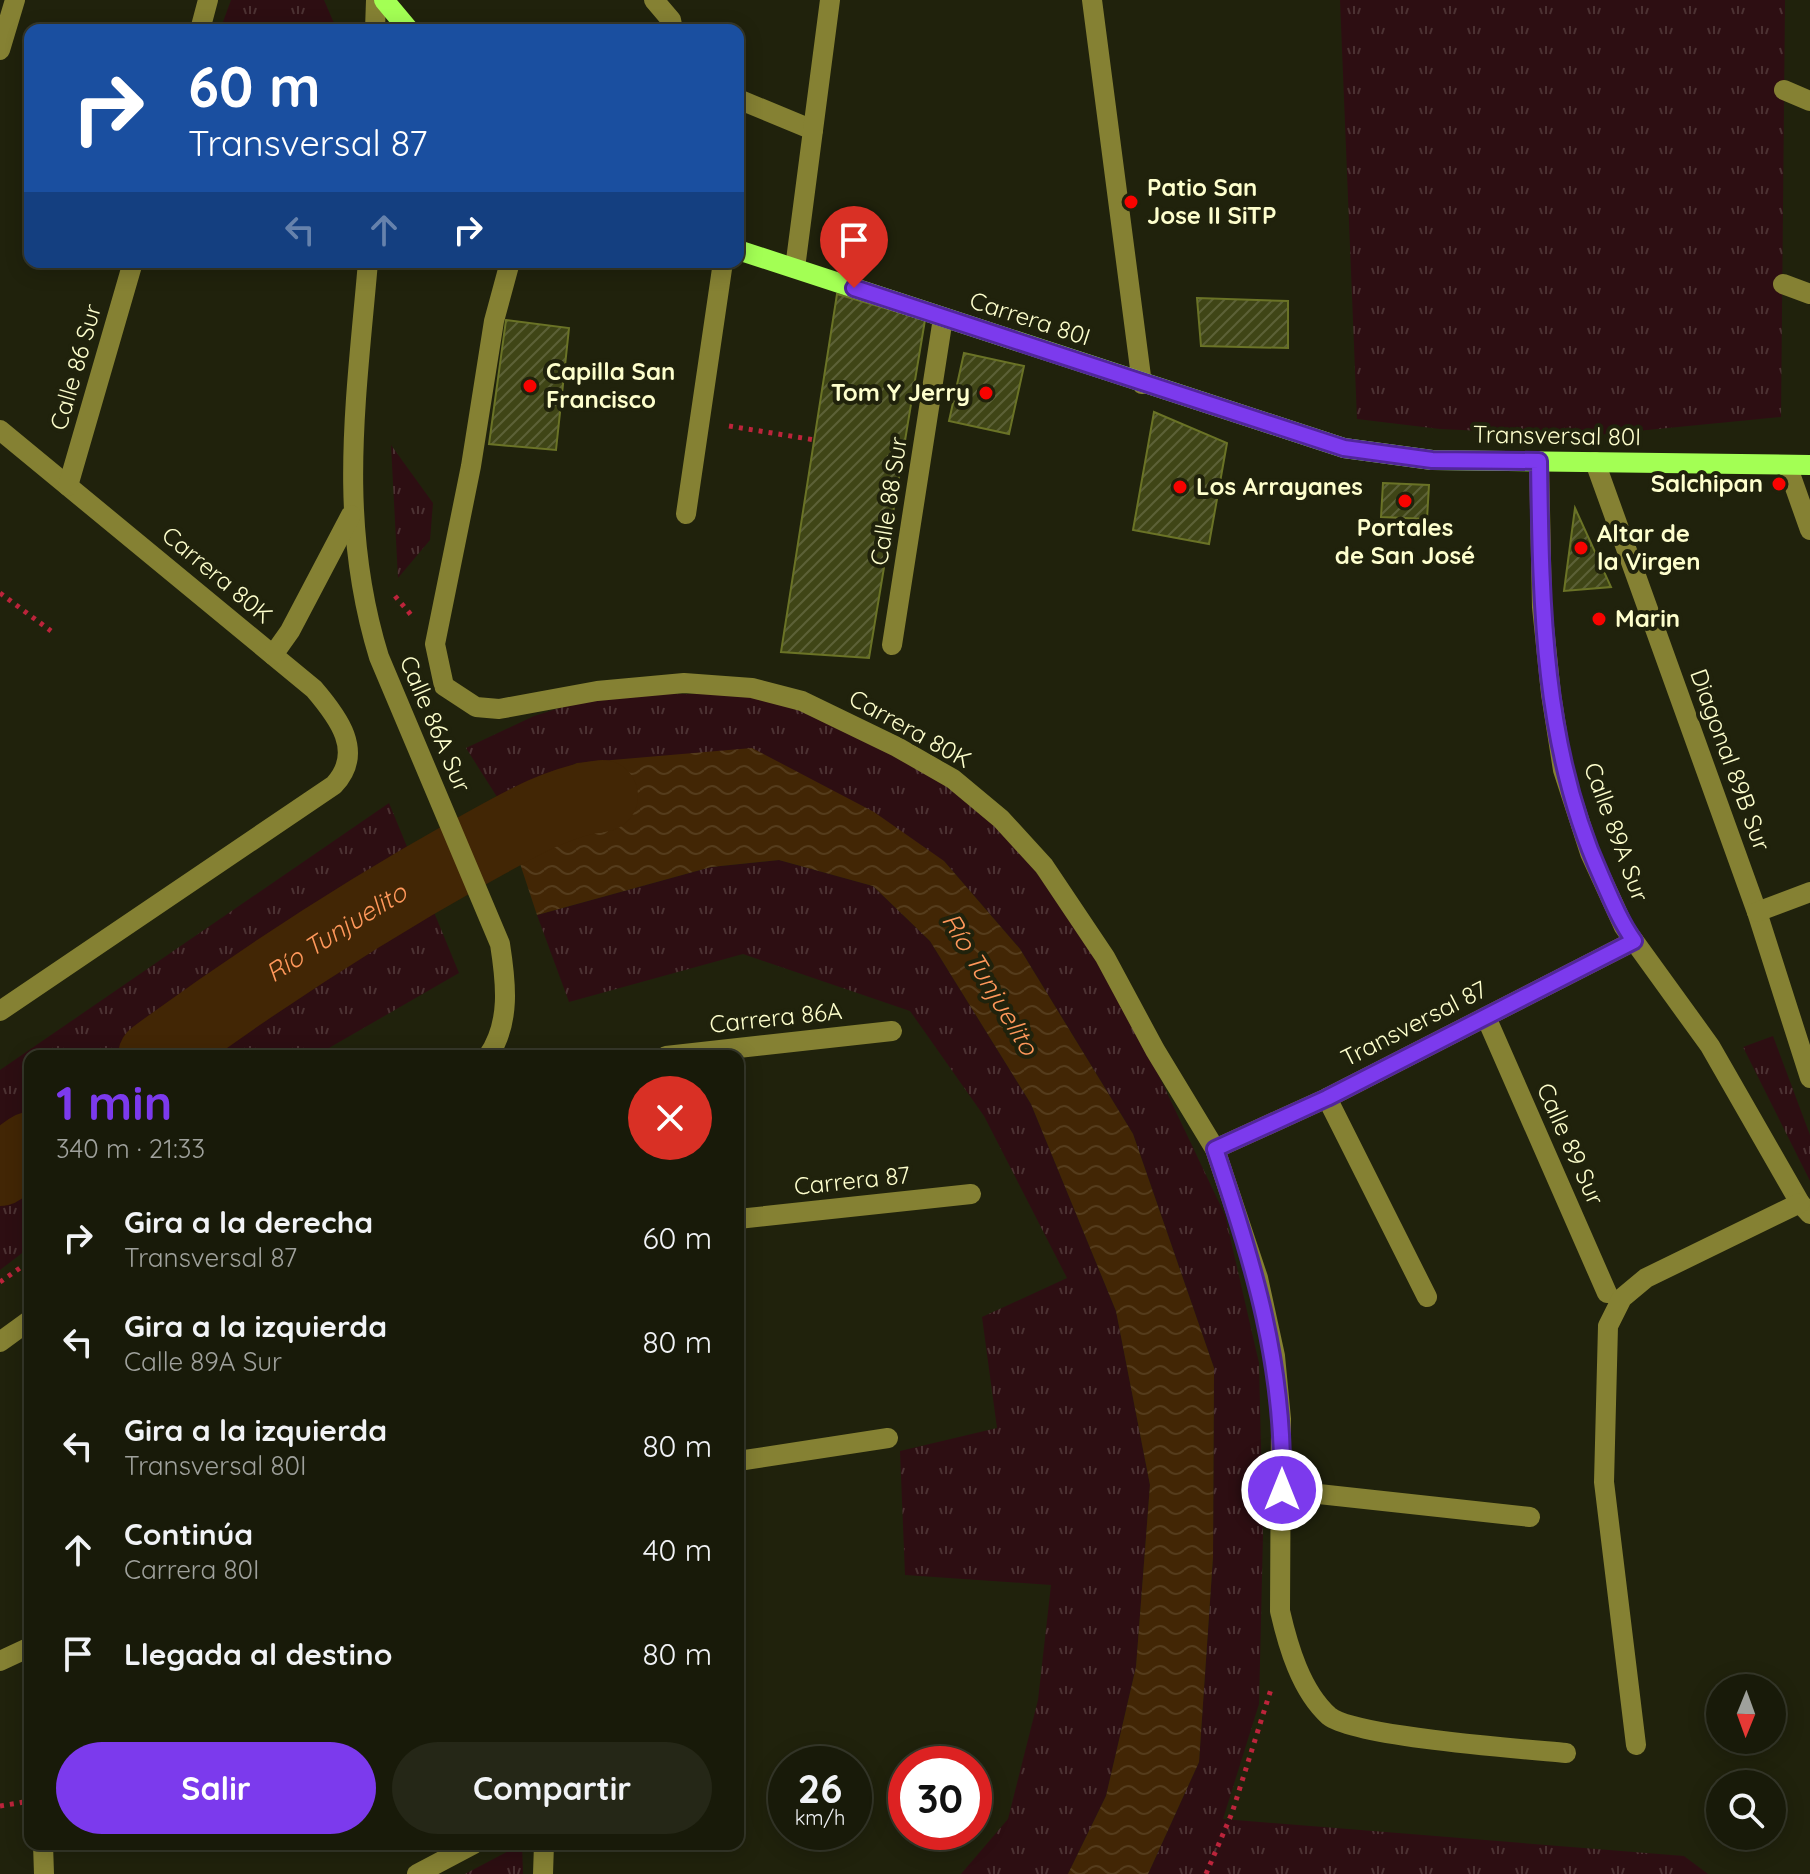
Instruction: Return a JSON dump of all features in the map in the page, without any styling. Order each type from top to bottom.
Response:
[{"type":"main road","points":[[384,0],[404,24]]},
{"type":"main road","name":"Carrera 80I","points":[[744,252],[1306,438]]},
{"type":"main road","name":"Transversal 80I","points":[[1306,438],[1402,457],[1810,465]]},
{"type":"street","points":[[0,50],[15,0]]},
{"type":"street","points":[[202,24],[208,0]]},
{"type":"street","points":[[375,24],[376,0]]},
{"type":"street","points":[[654,0],[672,24]]},
{"type":"street","points":[[795,268],[830,0]]},
{"type":"street","points":[[1092,0],[1142,384]]},
{"type":"street","points":[[1784,90],[1810,101]]},
{"type":"street","points":[[744,101],[813,130]]},
{"type":"street","name":"Calle 86 Sur","points":[[68,486],[131,268]]},
{"type":"street","name":"Calle 86A Sur","points":[[368,268],[351,515],[369,624],[379,657],[500,944],[505,977],[505,1015],[492,1050]]},
{"type":"street","name":"Calle 86A Sur","points":[[435,644],[494,321],[508,268]]},
{"type":"street","points":[[686,514],[722,268]]},
{"type":"street","points":[[1783,284],[1810,294]]},
{"type":"street","name":"Calle 88 Sur","points":[[892,645],[943,318]]},
{"type":"street","name":"Carrera 80K","points":[[0,430],[314,689],[340,719],[349,758],[345,773],[334,785],[0,1011]]},
{"type":"street","name":"Calle 89A Sur","points":[[1539,461],[1542,607],[1563,770],[1590,853],[1624,927],[1710,1046],[1805,1208]]},
{"type":"street","name":"Diagonal 89B Sur","points":[[1595,462],[1757,912],[1810,1078]]},
{"type":"street","points":[[1787,465],[1810,530]]},
{"type":"street","name":"Calle 86A Sur","points":[[273,655],[296,620],[351,515]]},
{"type":"street","name":"Carrera 80K","points":[[435,644],[444,686],[476,707],[499,709],[597,691],[684,683],[752,688],[802,701],[953,779],[1001,819],[1044,866],[1105,957],[1155,1050],[1215,1149],[1258,1278],[1275,1356],[1281,1419],[1280,1611],[1287,1639],[1313,1697],[1343,1725],[1423,1738],[1566,1753]]},
{"type":"street","points":[[1757,912],[1810,892]]},
{"type":"street","name":"Transversal 87","points":[[1215,1149],[1327,1098],[1634,941]]},
{"type":"street","name":"Calle 89 Sur","points":[[1486,1017],[1607,1293]]},
{"type":"street","name":"Carrera 86A","points":[[720,1050],[892,1031]]},
{"type":"street","points":[[1327,1098],[1427,1297]]},
{"type":"street","name":"Carrera 87","points":[[744,1218],[971,1194]]},
{"type":"street","points":[[1636,1745],[1604,1482],[1608,1326],[1622,1298],[1646,1278],[1805,1208]]},
{"type":"street","points":[[0,1342],[24,1324]]},
{"type":"street","points":[[744,1460],[888,1438]]},
{"type":"street","points":[[1282,1490],[1530,1517]]},
{"type":"street","points":[[0,1661],[24,1650]]},
{"type":"street","points":[[43,1850],[44,1874]]},
{"type":"street","points":[[417,1874],[463,1850]]},
{"type":"street","points":[[543,1874],[544,1850]]},
{"type":"path","points":[[700,421],[815,440]]},
{"type":"path","points":[[0,593],[51,631]]},
{"type":"path","points":[[0,1282],[24,1265]]},
{"type":"path","points":[[1206,1874],[1232,1813],[1287,1639]]},
{"type":"path","points":[[0,1806],[24,1802]]},
{"type":"green space","points":[[231,0],[324,0],[334,24],[222,24]]},
{"type":"green space","points":[[1340,0],[1785,0],[1781,417],[1586,436],[1440,429],[1357,419]]},
{"type":"green space","points":[[391,445],[433,503],[430,540],[398,578]]},
{"type":"green space","points":[[604,694],[753,694],[798,705],[892,749],[996,820],[1103,958],[1225,1215],[1259,1363],[1263,1534],[1259,1704],[1223,1819],[1684,1856],[1708,1874],[1148,1874],[1199,1762],[1213,1557],[1214,1368],[1133,1134],[1020,949],[944,861],[577,763],[499,800],[466,748],[534,716]]},
{"type":"green space","points":[[389,803],[459,973],[325,1050],[29,1050]]},
{"type":"green space","points":[[779,860],[873,886],[930,941],[1031,1104],[1116,1311],[1150,1485],[1136,1667],[1106,1796],[1068,1874],[961,1874],[982,1850],[992,1850],[992,1838],[1008,1819],[1038,1700],[1051,1585],[905,1575],[900,1451],[997,1428],[982,1317],[1067,1278],[984,1116],[910,1011],[743,954],[569,1002],[537,915],[711,867]]},
{"type":"green space","points":[[1773,1036],[1810,1135],[1810,1181],[1743,1047]]},
{"type":"green space","points":[[24,1054],[24,1252],[0,1270],[0,1070]]},
{"type":"green space","points":[[511,1850],[522,1850],[523,1874],[465,1874]]},
{"type":"water","points":[[752,748],[874,812],[944,861],[1020,949],[1133,1134],[1214,1368],[1213,1557],[1199,1762],[1148,1874],[1068,1874],[1106,1796],[1136,1667],[1150,1485],[1116,1311],[1031,1104],[930,941],[873,886],[779,860],[711,867],[537,915],[499,800],[577,763]]},
{"type":"building","points":[[837,294],[925,320],[869,658],[781,652]]},
{"type":"building","points":[[1197,298],[1288,301],[1288,348],[1201,346]]},
{"type":"building","name":"Capilla San Francisco","points":[[506,320],[569,328],[556,450],[489,444]]},
{"type":"building","name":"Tom Y Jerry","points":[[964,353],[1024,366],[1009,434],[949,421]]},
{"type":"building","name":"Los Arrayanes","points":[[1154,412],[1227,443],[1209,544],[1133,530]]},
{"type":"building","name":"Portales de San José","points":[[1383,483],[1429,485],[1427,519],[1381,517]]},
{"type":"building","name":"Altar de la Virgen","points":[[1575,508],[1611,587],[1564,591]]},
{"type":"waterway","name":"Río Tunjuelito","points":[[162,1050],[308,950],[427,876],[533,818],[567,804],[602,796]]},
{"type":"waterway","name":"Río Tunjuelito","points":[[0,1170],[24,1152]]},
{"type":"place","name":"Patio San Jose II SiTP","points":[[1131,202]]},
{"type":"place","name":"Capilla San Francisco","points":[[530,386]]},
{"type":"place","name":"Tom Y Jerry","points":[[986,393]]},
{"type":"place","name":"Salchipan","points":[[1779,484]]},
{"type":"place","name":"Los Arrayanes","points":[[1180,487]]},
{"type":"place","name":"Portales de San José","points":[[1405,501]]},
{"type":"place","name":"Altar de la Virgen","points":[[1581,548]]},
{"type":"place","name":"Marin","points":[[1599,619]]},
{"type":"route","points":[[854,288],[1344,448],[1432,460],[1539,461],[1542,607],[1563,770],[1590,853],[1624,927],[1634,941],[1327,1098],[1215,1149],[1258,1278],[1275,1356],[1281,1419],[1282,1490]]}]
